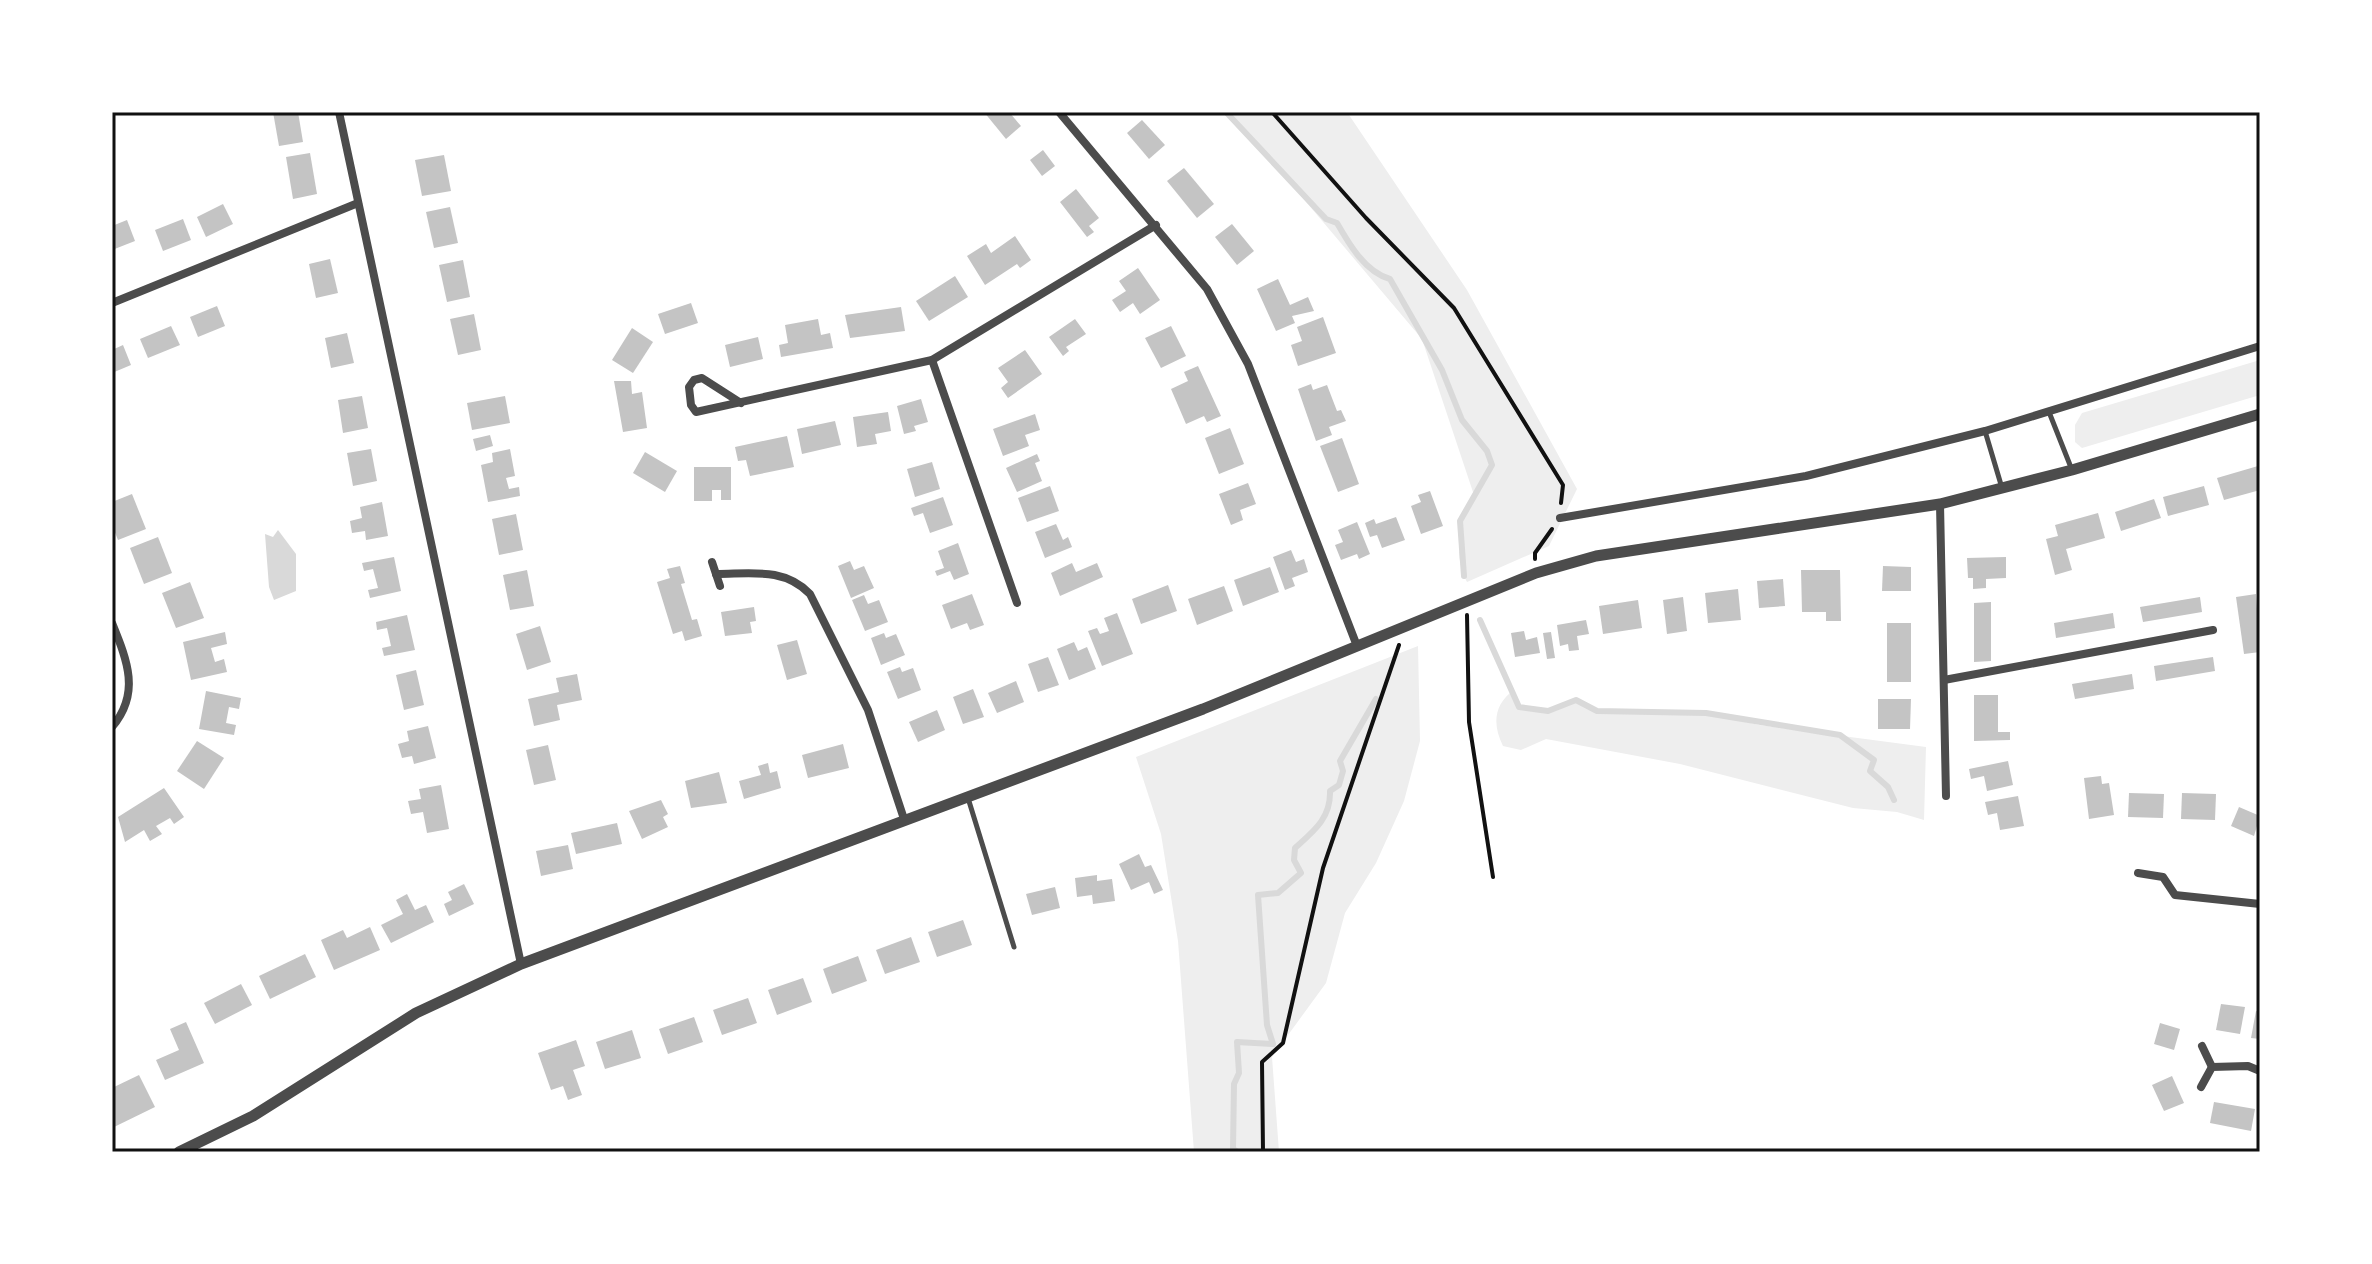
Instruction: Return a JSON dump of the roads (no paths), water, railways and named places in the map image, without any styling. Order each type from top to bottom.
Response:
[{"type":"street","points":[[339,112],[521,964]]},
{"type":"street","points":[[1059,112],[1207,289],[1248,364],[1357,646]]},
{"type":"street","points":[[112,303],[358,203]]},
{"type":"street","points":[[741,403],[702,378],[694,380],[689,387],[691,405],[696,412],[741,403],[932,360],[1156,225]]},
{"type":"street","points":[[1560,518],[1806,476],[1985,431],[2260,346]]},
{"type":"street","points":[[932,360],[1017,603]]},
{"type":"street","points":[[179,1152],[253,1116],[416,1013],[521,964],[1203,709],[1536,573],[1596,556],[1940,504],[2072,470],[2260,414]]},
{"type":"street","points":[[1940,504],[1946,796]]},
{"type":"street","points":[[712,562],[720,586]]},
{"type":"street","points":[[716,574],[780,574],[798,582],[810,594],[868,710],[904,819]]},
{"type":"street","points":[[112,623],[130,678],[130,697],[112,727]]},
{"type":"street","points":[[1944,680],[2213,630]]},
{"type":"street","points":[[2138,873],[2163,877],[2175,895],[2260,904]]},
{"type":"street","points":[[2202,1046],[2212,1067]]},
{"type":"street","points":[[2212,1067],[2248,1066],[2260,1071]]},
{"type":"street","points":[[2201,1087],[2212,1067]]},
{"type":"lane","points":[[2049,412],[2072,470]]},
{"type":"lane","points":[[1985,431],[2002,489]]},
{"type":"lane","points":[[968,797],[1014,947]]},
{"type":"waterway","points":[[1226,112],[1326,219],[1337,223],[1365,264],[1390,279],[1442,370],[1462,420],[1487,451],[1492,465],[1460,521],[1464,576]]},
{"type":"waterway","points":[[1480,620],[1519,707],[1548,711],[1576,700],[1597,711],[1706,713],[1840,735],[1874,760],[1870,771],[1888,787],[1894,800]]},
{"type":"waterway","points":[[1238,1152],[1233,1149],[1234,1084],[1239,1073],[1237,1042],[1273,1044],[1267,1025],[1258,895],[1278,893],[1301,873],[1294,860],[1295,848],[1315,830],[1328,809],[1330,791],[1339,785],[1343,771],[1340,761],[1376,699]]}]
